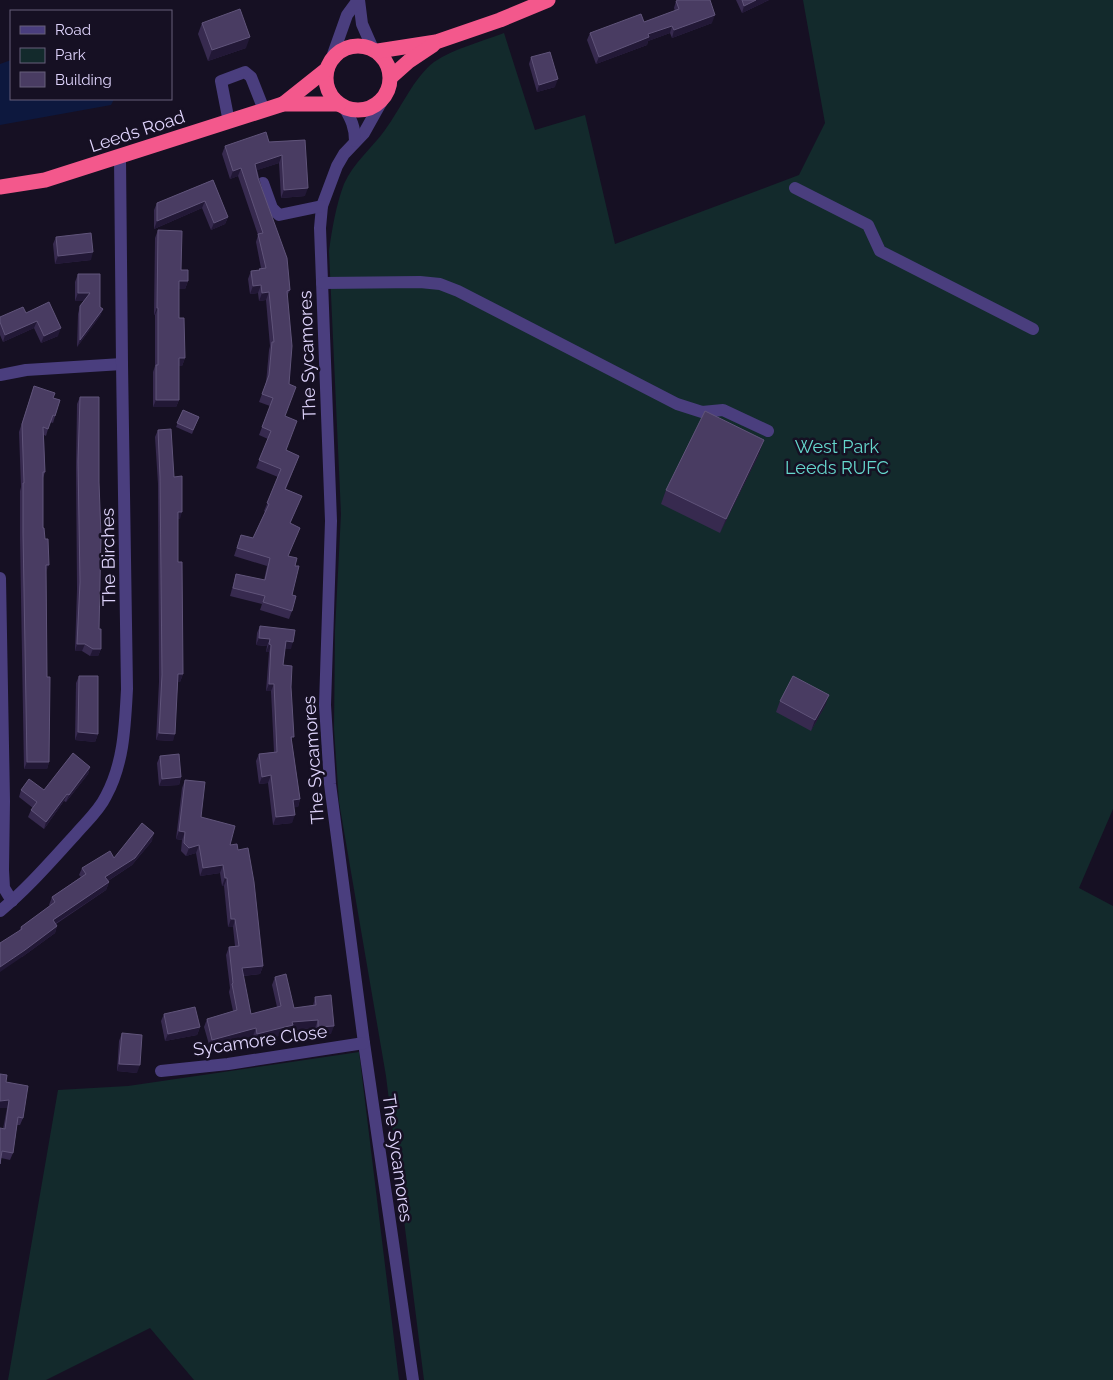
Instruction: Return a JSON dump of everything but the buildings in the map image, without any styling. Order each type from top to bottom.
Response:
[{"type":"highway","points":[[375,50],[436,42],[548,0]]},
{"type":"highway","points":[[391,77],[409,61],[436,42]]},
{"type":"highway","points":[[364,46],[375,50],[384,58],[389,67],[391,77],[387,93],[383,100],[375,106],[364,110],[354,110],[342,106],[332,97],[328,89],[326,79],[329,65],[346,48],[364,46]]},
{"type":"highway","name":"Leeds Road","points":[[283,104],[329,65]]},
{"type":"highway","name":"Leeds Road","points":[[0,187],[45,180],[283,104],[342,106]]},
{"type":"street","points":[[359,0],[362,24],[375,50]]},
{"type":"street","points":[[329,65],[347,15],[359,0]]},
{"type":"street","points":[[229,122],[221,81],[245,72],[251,77],[264,110]]},
{"type":"street","name":"The Sycamores","points":[[383,100],[364,133],[344,154],[337,166],[322,206],[320,228],[331,521],[326,714],[330,784],[364,1043],[413,1380]]},
{"type":"street","points":[[342,106],[352,120],[355,129],[355,141]]},
{"type":"street","name":"The Birches","points":[[0,911],[12,902],[106,798],[116,773],[125,734],[127,689],[120,157]]},
{"type":"street","points":[[263,182],[272,208],[279,215],[322,206]]},
{"type":"street","points":[[795,188],[868,225],[880,251],[1033,329]]},
{"type":"street","points":[[322,283],[420,282],[440,284],[458,291],[677,404],[702,412],[723,410],[768,431]]},
{"type":"street","points":[[0,375],[26,370],[122,364]]},
{"type":"street","points":[[0,578],[4,801],[3,870],[4,888],[12,902]]},
{"type":"street","name":"Sycamore Close","points":[[161,1071],[228,1064],[364,1043]]},
{"type":"green space","name":"West Park Leeds RUFC","points":[[803,0],[1113,0],[1113,809],[1079,888],[1113,906],[1113,1380],[424,1380],[386,1076],[339,802],[334,729],[335,630],[341,514],[329,251],[339,200],[344,184],[352,169],[380,137],[427,68],[451,53],[504,33],[535,130],[585,115],[615,244],[799,175],[825,123]]},
{"type":"green space","points":[[359,1052],[399,1380],[194,1380],[150,1328],[46,1380],[8,1380],[58,1090],[128,1086]]},
{"type":"water","points":[[10,60],[10,100],[114,100],[111,105],[0,125],[0,64]]}]
